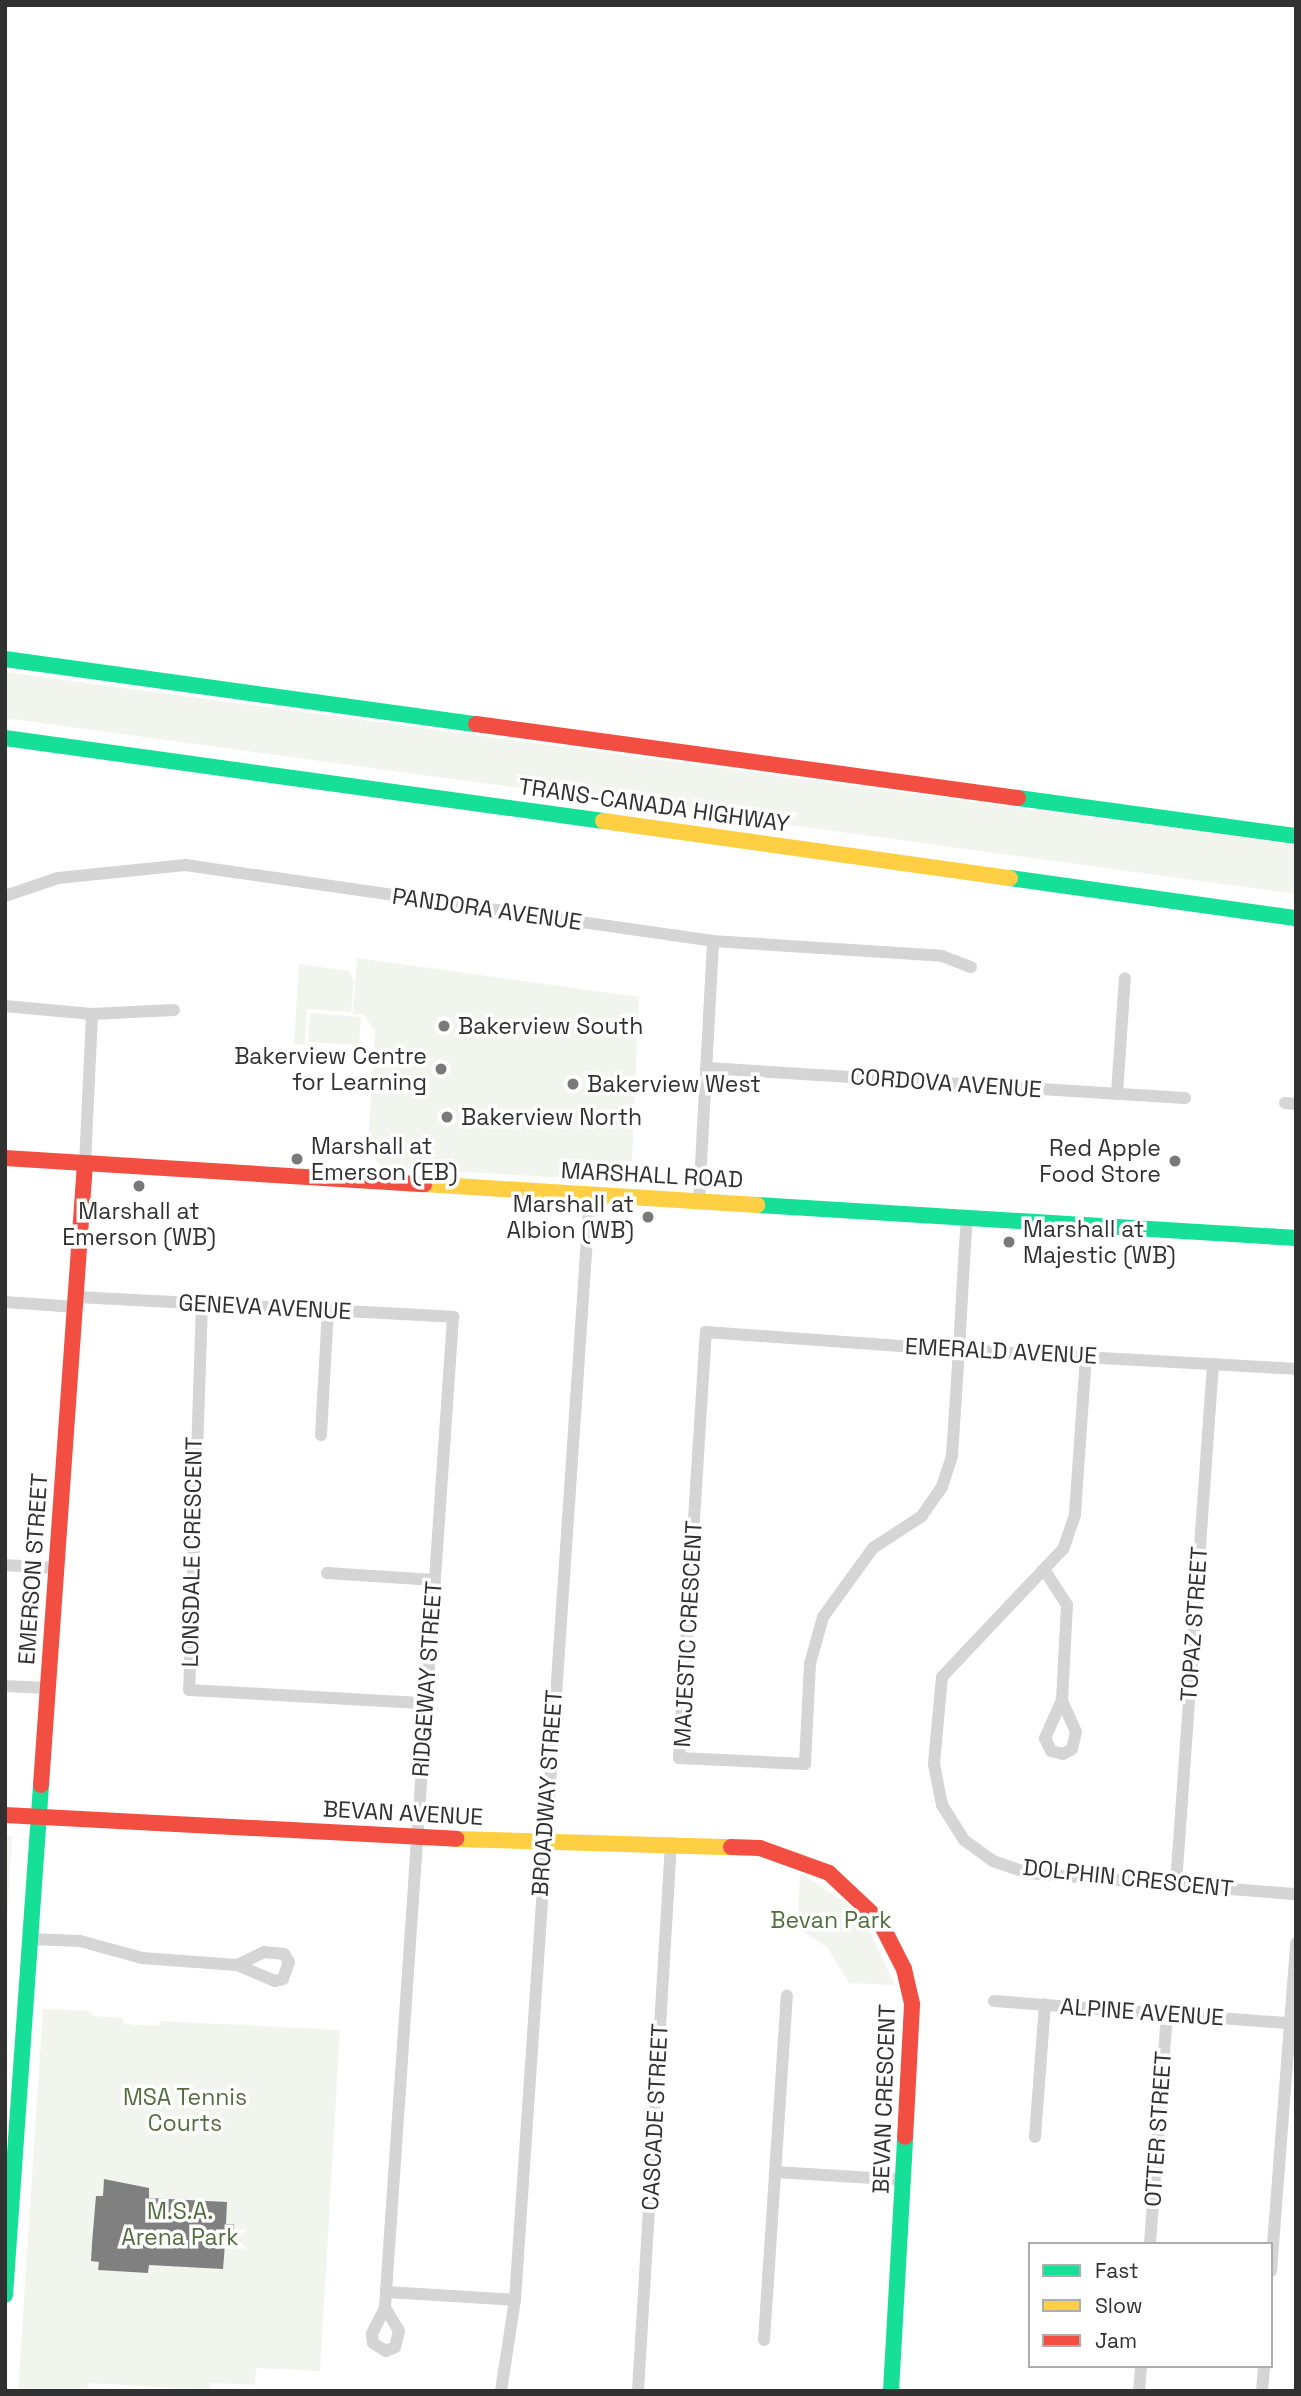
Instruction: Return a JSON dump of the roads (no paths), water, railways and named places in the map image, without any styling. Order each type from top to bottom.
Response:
[{"type":"main road","points":[[5,659],[1296,836]]},
{"type":"main road","name":"TRANS-CANADA HIGHWAY","points":[[5,738],[1296,918]]},
{"type":"main road","name":"MARSHALL ROAD","points":[[5,1158],[1296,1238]]},
{"type":"main road","name":"EMERSON STREET","points":[[5,2295],[85,1164]]},
{"type":"main road","name":"BEVAN AVENUE","points":[[5,1815],[416,1838],[671,1843],[760,1848],[798,1858]]},
{"type":"main road","name":"BEVAN CRESCENT","points":[[798,1858],[857,1894],[879,1920],[904,1969],[913,2023],[891,2391]]},
{"type":"street","name":"PANDORA AVENUE","points":[[5,896],[58,878],[186,866],[713,941],[942,956],[971,967]]},
{"type":"street","points":[[699,1201],[713,941]]},
{"type":"street","points":[[1116,1094],[1125,978]]},
{"type":"street","points":[[5,1006],[92,1014],[174,1010]]},
{"type":"street","name":"EMERSON STREET","points":[[85,1164],[92,1014]]},
{"type":"street","name":"CORDOVA AVENUE","points":[[707,1068],[1185,1098]]},
{"type":"street","name":"BROADWAY STREET","points":[[501,2391],[514,2300],[590,1194]]},
{"type":"street","name":"MAJESTIC CRESCENT","points":[[706,1332],[679,1758],[805,1764],[810,1664],[823,1617],[873,1548],[922,1516],[942,1487],[952,1456],[967,1217]]},
{"type":"street","name":"GENEVA AVENUE","points":[[5,1302],[202,1303],[453,1317]]},
{"type":"street","name":"LONSDALE CRESCENT","points":[[202,1303],[189,1690],[425,1703]]},
{"type":"street","points":[[321,1435],[328,1311]]},
{"type":"street","name":"RIDGEWAY STREET","points":[[385,2308],[453,1317]]},
{"type":"street","name":"EMERALD AVENUE","points":[[706,1332],[959,1350],[1296,1369]]},
{"type":"street","name":"DOLPHIN CRESCENT","points":[[1086,1356],[1075,1515],[1063,1549],[1045,1571],[972,1639],[942,1677],[934,1764],[942,1805],[964,1840],[993,1861],[1027,1872],[1296,1894]]},
{"type":"street","name":"TOPAZ STREET","points":[[1176,1884],[1213,1364]]},
{"type":"street","points":[[5,1565],[56,1568]]},
{"type":"street","points":[[1045,1571],[1067,1605],[1062,1700]]},
{"type":"street","points":[[327,1573],[434,1580]]},
{"type":"street","points":[[5,1686],[47,1688]]},
{"type":"street","name":"CASCADE STREET","points":[[638,2391],[671,1843]]},
{"type":"street","points":[[30,1939],[80,1941],[142,1958],[237,1965]]},
{"type":"street","points":[[1273,2245],[1296,1943]]},
{"type":"street","points":[[764,2340],[787,1996]]},
{"type":"street","name":"ALPINE AVENUE","points":[[994,2001],[1290,2023]]},
{"type":"street","points":[[1035,2137],[1045,2004]]},
{"type":"street","name":"OTTER STREET","points":[[1150,2242],[1167,2015]]},
{"type":"street","points":[[776,2172],[904,2180]]},
{"type":"street","points":[[386,2292],[514,2300]]},
{"type":"street","points":[[1139,2391],[1141,2368]]},
{"type":"street","points":[[1262,2391],[1264,2368]]},
{"type":"place","name":"Bakerview South","points":[[444,1026]]},
{"type":"place","name":"Bakerview Centre for Learning","points":[[441,1069]]},
{"type":"place","name":"Bakerview West","points":[[573,1084]]},
{"type":"place","name":"Bakerview North","points":[[447,1117]]},
{"type":"place","name":"Marshall at Emerson (EB)","points":[[297,1159]]},
{"type":"place","name":"Red Apple Food Store","points":[[1175,1161]]},
{"type":"place","name":"Marshall at Emerson (WB)","points":[[139,1186]]},
{"type":"place","name":"Marshall at Albion (WB)","points":[[648,1217]]},
{"type":"place","name":"Marshall at Majestic (WB)","points":[[1009,1242]]},
{"type":"park label","name":"Bevan Park","points":[[831,1920]]},
{"type":"park label","name":"MSA Tennis Courts","points":[[185,2110]]},
{"type":"park label","name":"M.S.A. Arena Park","points":[[180,2224]]}]
